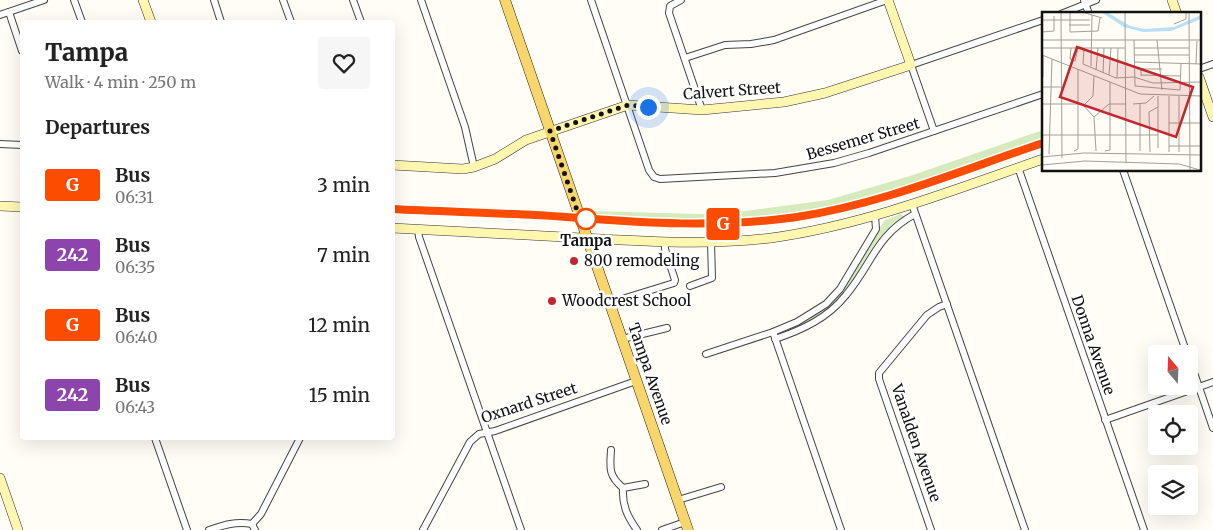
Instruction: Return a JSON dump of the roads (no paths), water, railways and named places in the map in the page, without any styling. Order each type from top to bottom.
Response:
[{"type":"main road","points":[[143,0],[150,20]]},
{"type":"main road","name":"Tampa Avenue","points":[[504,0],[687,526]]},
{"type":"main road","points":[[888,0],[911,66]]},
{"type":"main road","points":[[1172,0],[1176,12]]},
{"type":"main road","name":"Calvert Street","points":[[395,165],[463,169],[474,167],[495,159],[522,142],[628,105],[702,110],[784,102],[825,93],[911,66]]},
{"type":"main road","points":[[1200,80],[1213,117]]},
{"type":"main road","points":[[395,228],[665,242],[711,242],[762,238],[799,233],[875,216],[1042,159]]},
{"type":"main road","points":[[0,206],[20,207]]},
{"type":"main road","points":[[0,478],[18,530]]},
{"type":"street","points":[[0,15],[44,0]]},
{"type":"street","points":[[74,0],[81,20]]},
{"type":"street","points":[[214,0],[220,20]]},
{"type":"street","points":[[283,0],[290,20]]},
{"type":"street","points":[[353,0],[360,20]]},
{"type":"street","points":[[421,0],[465,127],[474,167]]},
{"type":"street","points":[[591,0],[628,105]]},
{"type":"street","points":[[681,0],[670,6],[669,12],[702,110]]},
{"type":"street","points":[[685,58],[725,44],[751,44],[774,40],[888,0]]},
{"type":"street","points":[[1064,12],[1085,2],[1096,0]]},
{"type":"street","points":[[9,12],[20,44]]},
{"type":"street","name":"Calvert Street","points":[[911,66],[1042,20]]},
{"type":"street","points":[[1200,69],[1213,64]]},
{"type":"street","points":[[911,66],[934,131]]},
{"type":"street","name":"Bessemer Street","points":[[628,105],[650,170],[654,177],[664,180],[775,173],[852,158],[1042,94]]},
{"type":"street","points":[[0,144],[20,145]]},
{"type":"street","name":"Donna Avenue","points":[[1018,168],[1144,530]]},
{"type":"street","points":[[1123,171],[1184,345]]},
{"type":"street","points":[[912,204],[1025,530]]},
{"type":"street","points":[[706,354],[774,335],[800,330],[830,312],[847,294],[884,238],[906,219],[915,214]]},
{"type":"street","points":[[774,335],[826,304],[840,289],[876,229],[875,216]]},
{"type":"street","points":[[418,229],[419,237],[521,530]]},
{"type":"street","points":[[609,303],[652,288],[664,287],[674,283],[675,280],[665,249],[665,242]]},
{"type":"street","points":[[690,286],[712,278],[711,242]]},
{"type":"street","name":"Vanalden Avenue","points":[[931,530],[879,373],[928,315],[947,304]]},
{"type":"street","points":[[622,339],[667,328]]},
{"type":"street","points":[[774,335],[841,530]]},
{"type":"street","name":"Oxnard Street","points":[[423,530],[470,442],[479,434],[495,431],[636,381]]},
{"type":"street","points":[[1106,420],[1213,382]]},
{"type":"street","points":[[1198,384],[1213,428]]},
{"type":"street","points":[[156,440],[187,530]]},
{"type":"street","points":[[209,530],[235,522],[253,527],[299,440]]},
{"type":"street","points":[[611,450],[610,468],[612,477],[623,488],[623,506],[626,515],[637,530]]},
{"type":"street","points":[[623,488],[645,484]]},
{"type":"street","points":[[678,500],[720,487]]},
{"type":"street","points":[[662,530],[687,526]]},
{"type":"place","name":"Tampa","points":[[586,219]]},
{"type":"place","name":"800 remodeling","points":[[574,261]]},
{"type":"place","name":"Woodcrest School","points":[[552,301]]}]
